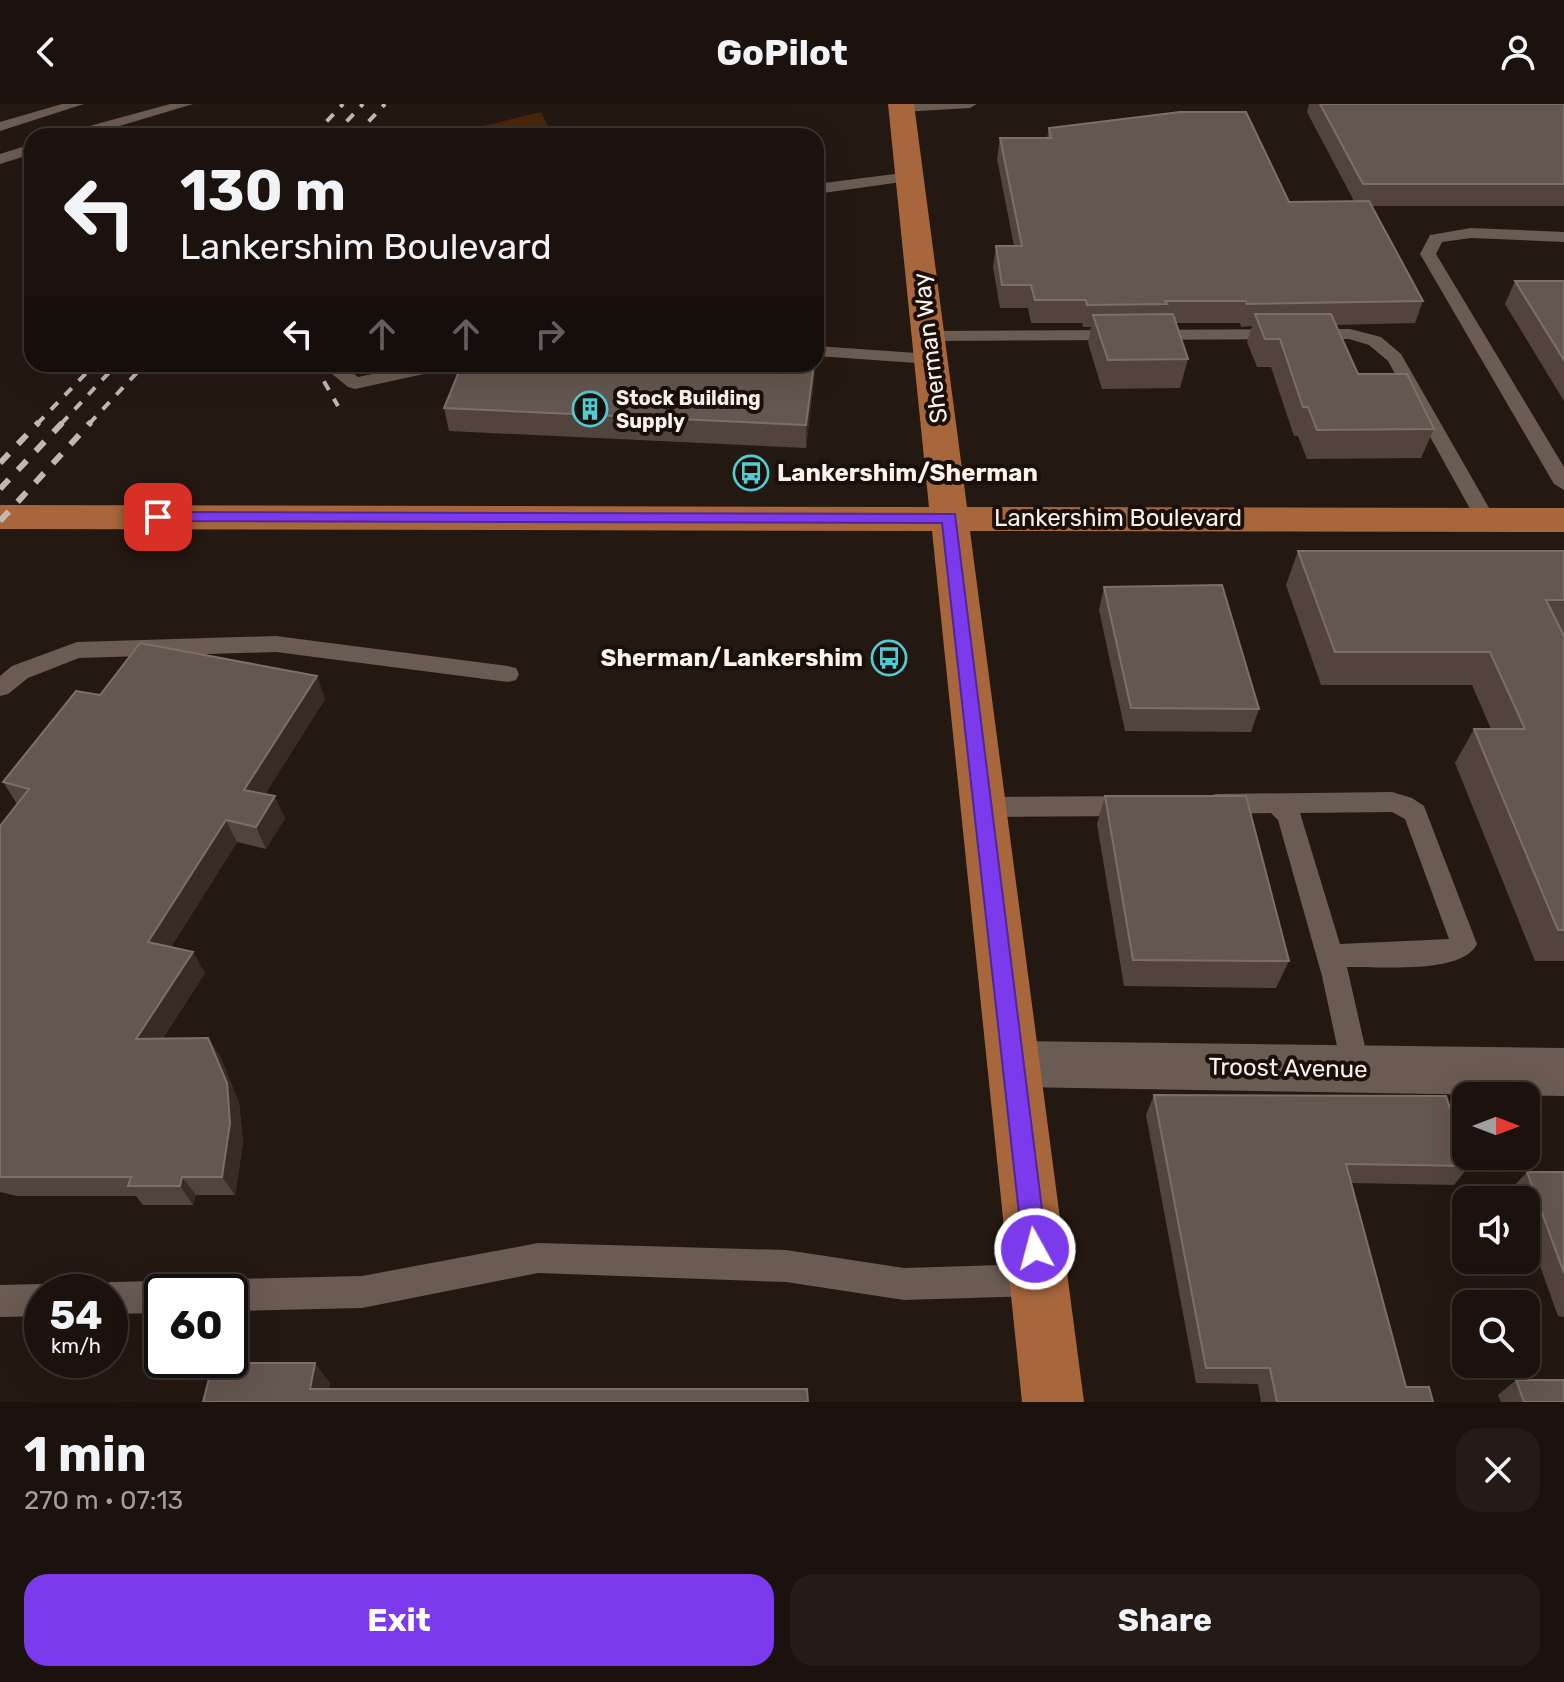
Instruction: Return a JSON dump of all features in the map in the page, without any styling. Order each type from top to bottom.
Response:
[{"type":"main road","name":"Sherman Way","points":[[902,106],[1053,1402]]},
{"type":"main road","name":"Lankershim Boulevard","points":[[0,517],[1564,520]]},
{"type":"street","name":"Troost Avenue","points":[[1013,1064],[1564,1072]]},
{"type":"lane","points":[[0,127],[77,104]]},
{"type":"lane","points":[[101,128],[186,104]]},
{"type":"lane","points":[[902,106],[970,104]]},
{"type":"lane","points":[[0,159],[24,152]]},
{"type":"lane","points":[[824,188],[910,177]]},
{"type":"lane","points":[[1564,237],[1471,233],[1436,238],[1428,254],[1564,484]]},
{"type":"lane","points":[[824,351],[1350,334],[1375,341],[1395,358],[1486,520]]},
{"type":"lane","points":[[340,372],[355,383],[408,372]]},
{"type":"lane","points":[[0,688],[20,672],[77,650],[276,644],[508,674]]},
{"type":"lane","points":[[1186,805],[1392,802],[1415,813],[1464,944],[1448,953],[1331,956]]},
{"type":"lane","points":[[1277,803],[1289,816],[1331,956],[1356,1069]]},
{"type":"lane","points":[[983,807],[1156,805]]},
{"type":"lane","points":[[248,1295],[362,1292],[538,1258],[786,1266],[904,1284],[1038,1280]]},
{"type":"lane","points":[[0,1301],[24,1300]]},
{"type":"shaded area","points":[[541,112],[549,128],[474,128]]},
{"type":"building","points":[[1320,104],[1564,104],[1564,184],[1363,184]]},
{"type":"building","points":[[1180,112],[1246,112],[1289,202],[1369,201],[1423,301],[1247,304],[1246,301],[1165,301],[1167,304],[1087,305],[1086,300],[1035,300],[1031,285],[1002,285],[996,246],[1022,246],[1000,138],[1051,138],[1049,128]]},
{"type":"building","points":[[1515,281],[1564,281],[1564,360]]},
{"type":"building","points":[[1173,314],[1188,359],[1108,360],[1093,315]]},
{"type":"building","points":[[1255,314],[1331,314],[1358,374],[1407,374],[1434,429],[1317,430],[1308,407],[1303,407],[1280,339],[1265,339]]},
{"type":"building","points":[[459,372],[813,372],[806,425],[444,408]]},
{"type":"building","points":[[1298,551],[1564,551],[1564,600],[1546,600],[1564,636],[1564,930],[1558,930],[1474,729],[1525,729],[1490,652],[1335,652]]},
{"type":"building","points":[[1222,585],[1259,709],[1131,708],[1104,587]]},
{"type":"building","points":[[140,643],[317,676],[244,790],[275,796],[256,827],[226,820],[148,942],[193,952],[136,1039],[208,1038],[227,1083],[230,1123],[222,1177],[182,1177],[180,1186],[128,1186],[131,1177],[0,1177],[0,826],[29,789],[3,782],[76,691],[100,695]]},
{"type":"building","points":[[1105,796],[1246,796],[1289,961],[1133,960]]},
{"type":"building","points":[[1154,1095],[1446,1096],[1452,1114],[1452,1166],[1346,1164],[1406,1387],[1429,1387],[1433,1402],[1277,1402],[1270,1368],[1206,1368]]},
{"type":"building","points":[[1527,1172],[1564,1172],[1564,1273],[1540,1207],[1540,1186],[1532,1186]]},
{"type":"building","points":[[248,1363],[315,1363],[310,1389],[807,1389],[808,1402],[203,1402],[209,1378],[248,1378]]},
{"type":"building","points":[[1516,1380],[1564,1380],[1564,1402],[1524,1402]]},
{"type":"railway","points":[[320,128],[343,104]]},
{"type":"railway","points":[[340,128],[363,104]]},
{"type":"railway","points":[[362,128],[385,104]]},
{"type":"railway","points":[[37,424],[87,372]]},
{"type":"railway","points":[[61,424],[110,372]]},
{"type":"railway","points":[[89,424],[138,372]]},
{"type":"railway","points":[[319,372],[338,406]]},
{"type":"railway","points":[[0,463],[39,422]]},
{"type":"railway","points":[[0,489],[63,422]]},
{"type":"railway","points":[[0,521],[91,422]]},
{"type":"place","name":"Stock Building Supply","points":[[590,409]]},
{"type":"place","name":"Lankershim/Sherman","points":[[751,473]]},
{"type":"place","name":"Sherman/Lankershim","points":[[889,658]]},
{"type":"route","points":[[158,517],[950,518],[1035,1249]]}]
